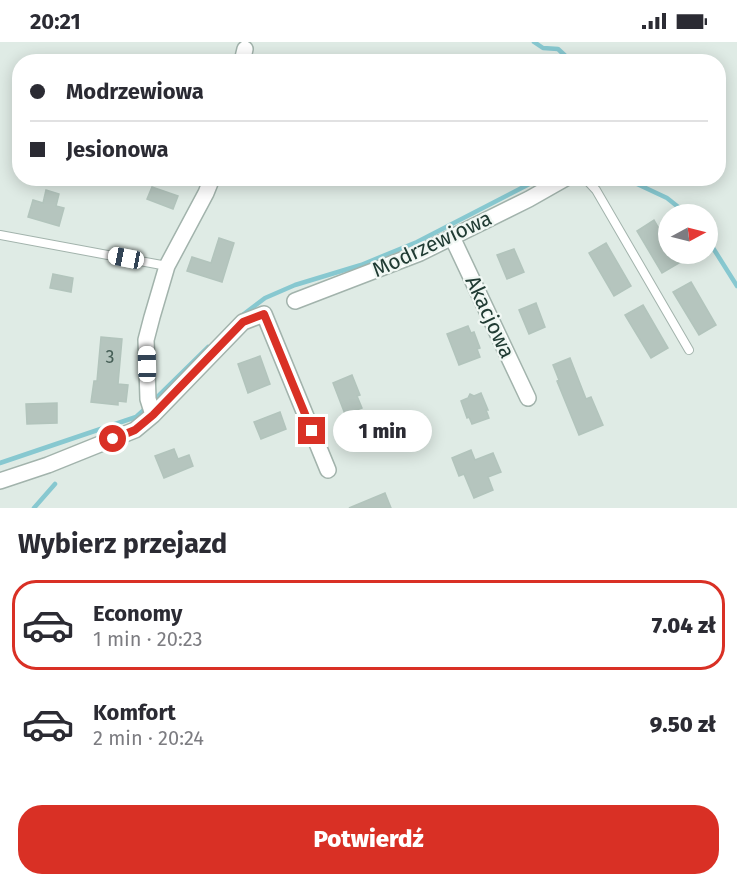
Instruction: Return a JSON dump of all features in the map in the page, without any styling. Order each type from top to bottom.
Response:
[{"type":"street","points":[[153,415],[148,399],[146,340],[167,266],[209,186]]},
{"type":"street","name":"Modrzewiowa","points":[[295,301],[409,258],[552,186]]},
{"type":"street","name":"Akacjowa","points":[[452,237],[528,398]]},
{"type":"street","points":[[0,481],[48,465],[135,430],[153,415],[243,322],[264,314],[328,470]]},
{"type":"lane","points":[[592,186],[689,350]]},
{"type":"lane","points":[[0,235],[167,266]]},
{"type":"building","points":[[152,187],[178,196],[173,209],[147,199]]},
{"type":"building","points":[[46,190],[59,194],[56,206],[64,208],[59,226],[28,217],[33,200],[43,203]]},
{"type":"building","points":[[654,220],[658,227],[658,264],[677,264],[662,273],[637,231]]},
{"type":"building","points":[[219,238],[234,243],[222,282],[187,271],[192,257],[211,263]]},
{"type":"building","points":[[606,243],[631,286],[614,296],[589,253]]},
{"type":"building","points":[[514,249],[524,272],[507,279],[497,255]]},
{"type":"building","points":[[53,274],[73,278],[71,292],[50,288]]},
{"type":"building","points":[[691,282],[716,325],[699,335],[673,292]]},
{"type":"building","points":[[536,303],[545,327],[529,334],[519,310]]},
{"type":"building","points":[[643,305],[668,348],[651,358],[625,315]]},
{"type":"building","points":[[468,326],[471,333],[474,332],[480,348],[477,349],[480,357],[459,365],[447,334]]},
{"type":"building","points":[[101,337],[122,339],[118,384],[128,385],[126,402],[118,401],[118,405],[91,402],[94,381],[97,381]]},
{"type":"building","points":[[260,356],[270,384],[248,393],[238,364]]},
{"type":"building","points":[[570,358],[586,399],[591,397],[603,425],[579,435],[557,381],[559,380],[553,365]]},
{"type":"building","points":[[352,375],[360,395],[357,396],[362,408],[345,414],[333,383]]},
{"type":"building","points":[[481,393],[489,418],[472,424],[469,417],[467,418],[461,401],[468,398],[470,394],[474,396]]},
{"type":"building","points":[[57,403],[57,423],[27,424],[26,404]]},
{"type":"building","points":[[280,412],[286,429],[261,439],[254,422]]},
{"type":"building","points":[[174,449],[178,459],[189,455],[193,466],[164,478],[155,456]]},
{"type":"building","points":[[471,450],[475,460],[493,453],[501,472],[488,477],[493,490],[474,498],[464,474],[459,476],[452,458]]},
{"type":"building","points":[[385,493],[391,508],[349,508]]},
{"type":"waterway","points":[[534,42],[543,48],[558,49],[563,54]]},
{"type":"waterway","points":[[240,317],[265,298],[295,285],[361,265],[417,242],[526,186]]},
{"type":"waterway","points":[[641,186],[674,204]]},
{"type":"waterway","points":[[718,256],[737,286]]},
{"type":"waterway","points":[[152,402],[208,347]]},
{"type":"waterway","points":[[0,463],[136,417],[146,408]]},
{"type":"waterway","points":[[34,508],[55,484]]},
{"type":"route","points":[[113,439],[135,430],[153,415],[243,322],[264,314],[312,431]]}]
